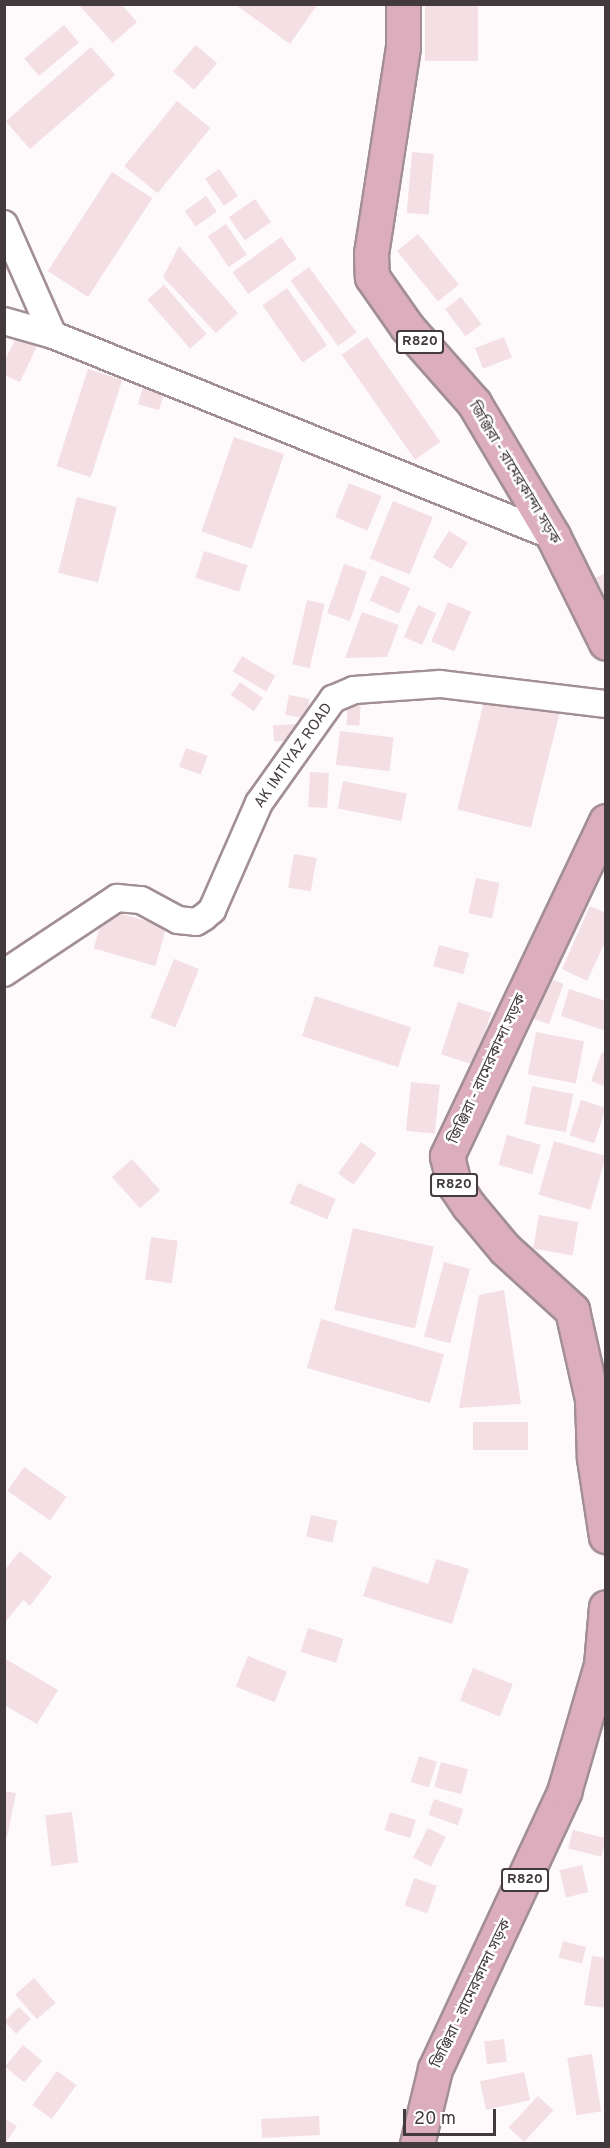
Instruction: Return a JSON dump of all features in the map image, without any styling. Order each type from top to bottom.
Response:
[{"type":"main road","name":"জিঞ্জিরা - রামেরকান্দা সড়ক","points":[[403,4],[403,47],[371,254],[372,277],[407,327],[474,403],[553,536],[606,643]]},
{"type":"main road","name":"জিঞ্জিরা - রামেরকান্দা সড়ক","points":[[606,821],[447,1156],[454,1184],[469,1206],[505,1249],[572,1310],[592,1399],[594,1458],[606,1536]]},
{"type":"main road","name":"জিঞ্জিরা - রামেরকান্দা সড়ক","points":[[417,2144],[435,2069],[564,1792],[601,1665],[606,1607]]},
{"type":"street","points":[[4,224],[53,335]]},
{"type":"street","points":[[4,321],[53,335],[553,536]]},
{"type":"street","name":"AK IMTIYAZ ROAD","points":[[4,973],[117,898],[141,900],[178,920],[196,922],[204,917],[212,910],[259,803],[333,699],[354,690],[440,684],[606,704]]},
{"type":"building","points":[[78,4],[121,4],[137,22],[113,43]]},
{"type":"building","points":[[425,4],[478,4],[478,61],[425,61]]},
{"type":"building","points":[[236,5],[317,5],[290,44]]},
{"type":"building","points":[[64,25],[79,43],[39,76],[24,58]]},
{"type":"building","points":[[196,45],[217,63],[194,90],[173,71]]},
{"type":"building","points":[[91,47],[115,75],[30,149],[6,121]]},
{"type":"building","points":[[177,101],[210,128],[158,193],[124,166]]},
{"type":"building","points":[[412,152],[434,154],[429,215],[407,213]]},
{"type":"building","points":[[219,169],[238,196],[224,206],[205,179]]},
{"type":"building","points":[[112,172],[152,198],[88,297],[48,271]]},
{"type":"building","points":[[206,196],[217,212],[196,226],[185,211]]},
{"type":"building","points":[[255,199],[271,222],[245,240],[229,217]]},
{"type":"building","points":[[226,224],[247,255],[228,267],[208,236]]},
{"type":"building","points":[[418,234],[459,285],[438,302],[397,251]]},
{"type":"building","points":[[281,237],[297,259],[248,294],[232,272]]},
{"type":"building","points":[[179,246],[238,313],[216,333],[163,277]]},
{"type":"building","points":[[309,267],[357,333],[338,346],[290,281]]},
{"type":"building","points":[[164,285],[207,334],[190,348],[147,299]]},
{"type":"building","points":[[287,288],[327,345],[303,363],[262,305]]},
{"type":"building","points":[[461,297],[481,324],[465,336],[445,309]]},
{"type":"building","points":[[18,334],[38,344],[20,382],[4,375],[4,362]]},
{"type":"building","points":[[367,337],[440,442],[415,460],[342,355]]},
{"type":"building","points":[[504,337],[512,358],[483,369],[475,348]]},
{"type":"building","points":[[88,369],[122,380],[91,477],[56,466]]},
{"type":"building","points":[[144,383],[165,389],[159,410],[138,404]]},
{"type":"building","points":[[234,437],[284,454],[252,549],[201,532]]},
{"type":"building","points":[[349,483],[381,496],[368,530],[335,517]]},
{"type":"building","points":[[77,497],[117,507],[98,583],[58,573]]},
{"type":"building","points":[[393,501],[433,517],[410,575],[370,558]]},
{"type":"building","points":[[449,531],[468,543],[451,569],[433,557]]},
{"type":"building","points":[[204,551],[248,565],[239,592],[195,578]]},
{"type":"building","points":[[344,564],[367,572],[350,621],[327,613]]},
{"type":"building","points":[[606,573],[606,599],[595,578]]},
{"type":"building","points":[[381,575],[410,588],[399,614],[370,601]]},
{"type":"building","points":[[307,600],[325,604],[310,668],[292,664]]},
{"type":"building","points":[[448,602],[471,612],[454,651],[431,642]]},
{"type":"building","points":[[418,605],[436,613],[422,645],[404,637]]},
{"type":"building","points":[[362,612],[399,625],[387,657],[345,658]]},
{"type":"building","points":[[242,656],[275,676],[266,692],[233,671]]},
{"type":"building","points":[[240,682],[263,698],[254,711],[231,695]]},
{"type":"building","points":[[486,694],[560,712],[531,828],[457,809]]},
{"type":"building","points":[[289,695],[310,699],[306,719],[285,715]]},
{"type":"building","points":[[348,701],[361,702],[359,726],[346,725]]},
{"type":"building","points":[[295,724],[296,740],[274,741],[273,726]]},
{"type":"building","points":[[340,731],[394,738],[389,771],[336,765]]},
{"type":"building","points":[[186,748],[208,756],[201,775],[179,767]]},
{"type":"building","points":[[310,772],[329,773],[327,808],[308,807]]},
{"type":"building","points":[[343,781],[407,793],[401,821],[338,808]]},
{"type":"building","points":[[294,854],[317,858],[311,891],[288,887]]},
{"type":"building","points":[[476,878],[499,883],[492,918],[469,913]]},
{"type":"building","points":[[590,906],[606,913],[606,940],[587,981],[562,969]]},
{"type":"building","points":[[105,909],[167,927],[155,966],[94,948]]},
{"type":"building","points":[[439,945],[469,953],[463,974],[433,966]]},
{"type":"building","points":[[174,959],[199,969],[175,1028],[150,1017]]},
{"type":"building","points":[[542,976],[564,984],[549,1024],[527,1016]]},
{"type":"building","points":[[569,989],[606,1001],[606,1031],[561,1016]]},
{"type":"building","points":[[315,996],[411,1027],[398,1067],[302,1036]]},
{"type":"building","points":[[458,1002],[491,1013],[474,1065],[441,1054]]},
{"type":"building","points":[[536,1032],[584,1041],[576,1084],[528,1074]]},
{"type":"building","points":[[602,1052],[606,1053],[606,1087],[591,1081]]},
{"type":"building","points":[[411,1082],[440,1085],[435,1134],[406,1131]]},
{"type":"building","points":[[532,1086],[573,1094],[566,1132],[525,1124]]},
{"type":"building","points":[[581,1100],[606,1108],[594,1143],[570,1135]]},
{"type":"building","points":[[507,1135],[541,1145],[532,1174],[498,1165]]},
{"type":"building","points":[[554,1141],[606,1156],[590,1210],[539,1195]]},
{"type":"building","points":[[361,1142],[376,1153],[353,1185],[338,1174]]},
{"type":"building","points":[[132,1159],[160,1190],[140,1208],[112,1177]]},
{"type":"building","points":[[298,1183],[336,1199],[327,1219],[289,1203]]},
{"type":"building","points":[[539,1215],[578,1222],[572,1255],[533,1248]]},
{"type":"building","points":[[353,1228],[434,1247],[415,1329],[334,1310]]},
{"type":"building","points":[[151,1237],[178,1241],[172,1283],[145,1280]]},
{"type":"building","points":[[444,1262],[470,1269],[450,1343],[424,1336]]},
{"type":"building","points":[[504,1290],[521,1404],[459,1408],[479,1295]]},
{"type":"building","points":[[321,1319],[444,1354],[430,1403],[307,1368]]},
{"type":"building","points":[[473,1422],[528,1422],[528,1450],[473,1450]]},
{"type":"building","points":[[24,1467],[67,1497],[50,1521],[7,1491]]},
{"type":"building","points":[[311,1515],[337,1521],[332,1543],[306,1536]]},
{"type":"building","points":[[20,1551],[52,1577],[30,1606],[23,1600],[4,1624],[4,1571]]},
{"type":"building","points":[[436,1559],[469,1569],[452,1624],[363,1596],[373,1566],[428,1584]]},
{"type":"building","points":[[308,1628],[343,1639],[336,1663],[301,1652]]},
{"type":"building","points":[[248,1656],[287,1672],[275,1702],[236,1687]]},
{"type":"building","points":[[4,1658],[58,1690],[37,1724],[4,1705]]},
{"type":"building","points":[[473,1668],[513,1684],[500,1717],[460,1700]]},
{"type":"building","points":[[419,1756],[437,1762],[429,1788],[411,1782]]},
{"type":"building","points":[[441,1762],[468,1769],[461,1794],[434,1787]]},
{"type":"building","points":[[4,1791],[16,1793],[7,1837],[4,1836]]},
{"type":"building","points":[[434,1799],[463,1809],[458,1825],[428,1815]]},
{"type":"building","points":[[72,1812],[78,1863],[51,1866],[45,1815]]},
{"type":"building","points":[[390,1812],[416,1820],[410,1838],[384,1830]]},
{"type":"building","points":[[428,1828],[446,1837],[431,1866],[413,1857]]},
{"type":"building","points":[[573,1830],[606,1838],[601,1857],[568,1848]]},
{"type":"building","points":[[582,1865],[588,1892],[566,1897],[560,1870]]},
{"type":"building","points":[[414,1878],[437,1886],[427,1913],[405,1905]]},
{"type":"building","points":[[563,1941],[586,1947],[582,1964],[559,1957]]},
{"type":"building","points":[[592,1956],[606,1958],[606,2008],[584,2005]]},
{"type":"building","points":[[34,1978],[56,2003],[37,2019],[15,1994]]},
{"type":"building","points":[[19,2007],[31,2019],[16,2034],[4,2022]]},
{"type":"building","points":[[504,2039],[507,2062],[487,2064],[484,2041]]},
{"type":"building","points":[[23,2045],[42,2061],[24,2083],[5,2066]]},
{"type":"building","points":[[592,2054],[601,2111],[576,2115],[567,2058]]},
{"type":"building","points":[[57,2071],[76,2085],[52,2119],[32,2105]]},
{"type":"building","points":[[524,2072],[530,2100],[486,2110],[480,2081]]},
{"type":"building","points":[[538,2096],[553,2110],[524,2142],[509,2127]]},
{"type":"building","points":[[319,2116],[320,2135],[262,2138],[261,2119]]},
{"type":"building","points":[[7,2120],[17,2126],[5,2144],[5,2123]]}]
